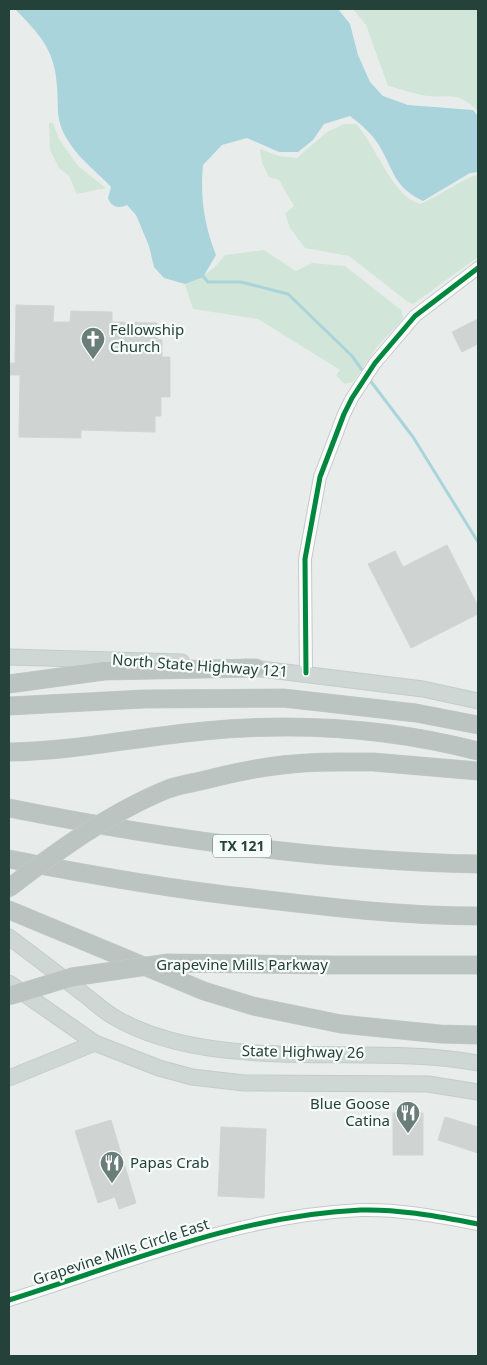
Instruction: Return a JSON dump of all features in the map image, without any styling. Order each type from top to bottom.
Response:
[{"type":"highway","points":[[9,684],[104,671],[256,668]]},
{"type":"highway","points":[[9,706],[144,700],[283,698],[416,713],[478,725]]},
{"type":"highway","points":[[9,752],[97,746],[205,731],[321,726],[405,735],[478,751]]},
{"type":"highway","points":[[9,888],[39,864],[90,832],[137,804],[170,788],[244,770],[298,762],[373,762],[478,771]]},
{"type":"highway","name":"TX 121","points":[[9,808],[80,822],[298,853],[416,863],[478,864]]},
{"type":"highway","points":[[9,859],[190,892],[314,907],[442,916],[478,916]]},
{"type":"highway","points":[[9,910],[204,991],[252,1006],[301,1017],[359,1026],[440,1034],[478,1035]]},
{"type":"highway","name":"Grapevine Mills Parkway","points":[[9,996],[72,977],[168,963],[478,965]]},
{"type":"main road","name":"North State Highway 121","points":[[9,657],[190,662],[256,668],[423,689],[478,701]]},
{"type":"main road","name":"State Highway 26","points":[[9,937],[114,1017],[155,1035],[226,1050],[279,1054],[444,1056],[478,1063]]},
{"type":"main road","points":[[9,983],[95,1043]]},
{"type":"main road","name":"State Highway 26","points":[[95,1043],[159,1068],[212,1080],[244,1083],[428,1084],[478,1092]]},
{"type":"main road","points":[[9,1078],[95,1043]]},
{"type":"street","points":[[306,673],[305,559],[320,477],[344,414],[375,363],[415,316],[478,268]]},
{"type":"street","name":"Grapevine Mills Circle East","points":[[9,1300],[190,1242],[283,1218],[363,1210],[423,1214],[478,1224]]},
{"type":"green space","points":[[353,9],[478,9],[478,111],[465,100],[459,98],[427,96],[388,86],[366,25]]},
{"type":"green space","points":[[49,123],[53,123],[59,139],[78,166],[106,188],[77,194],[69,176],[59,168],[50,150]]},
{"type":"green space","points":[[344,124],[356,124],[401,191],[410,199],[420,204],[478,175],[478,257],[413,304],[349,256],[305,248],[290,228],[285,214],[294,206],[279,180],[269,177],[262,163],[260,149],[279,156],[297,158],[327,132]]},
{"type":"green space","points":[[264,250],[296,271],[312,263],[345,266],[401,310],[403,319],[377,347],[353,382],[344,384],[336,375],[340,370],[258,319],[193,309],[185,284],[208,272],[225,255]]},
{"type":"water","points":[[15,9],[338,9],[350,24],[358,55],[370,82],[383,96],[408,105],[473,110],[478,116],[478,172],[470,173],[423,201],[413,196],[401,185],[377,143],[367,130],[350,116],[324,124],[313,140],[298,152],[279,152],[247,138],[222,145],[203,165],[202,177],[204,210],[208,232],[216,255],[203,277],[185,284],[164,278],[154,267],[149,246],[136,215],[127,205],[118,207],[111,203],[108,198],[111,187],[71,146],[63,132],[58,113],[58,94],[53,62],[44,43]]},
{"type":"building","name":"Fellowship Church","points":[[16,305],[54,306],[53,322],[70,322],[71,311],[112,312],[112,322],[157,323],[157,339],[162,340],[162,357],[170,357],[170,397],[161,397],[161,416],[155,416],[155,432],[81,430],[81,438],[19,437],[20,375],[9,375],[9,363],[15,363]]},
{"type":"building","points":[[478,319],[478,344],[462,352],[452,332]]},
{"type":"building","points":[[447,545],[478,606],[478,614],[411,648],[368,564],[395,551],[403,567]]},
{"type":"building","name":"Blue Goose Catina","points":[[393,1113],[423,1113],[423,1155],[393,1155]]},
{"type":"building","points":[[445,1117],[478,1127],[478,1153],[438,1140]]},
{"type":"building","points":[[111,1120],[136,1203],[119,1209],[115,1197],[98,1203],[75,1131]]},
{"type":"building","points":[[221,1127],[266,1129],[264,1198],[218,1196]]},
{"type":"waterway","points":[[201,274],[208,282],[241,282],[288,294],[352,356],[365,374]]},
{"type":"waterway","points":[[369,379],[413,437],[478,542]]},
{"type":"cycle path","points":[[306,673],[305,559],[320,477],[344,414],[375,363],[415,316],[478,268]]},
{"type":"cycle path","points":[[9,1300],[183,1243],[271,1221],[361,1210],[420,1214],[478,1224]]},
{"type":"place","name":"Fellowship Church","points":[[93,360]]},
{"type":"place","name":"Blue Goose Catina","points":[[408,1134]]},
{"type":"place","name":"Papas Crab","points":[[112,1184]]}]
